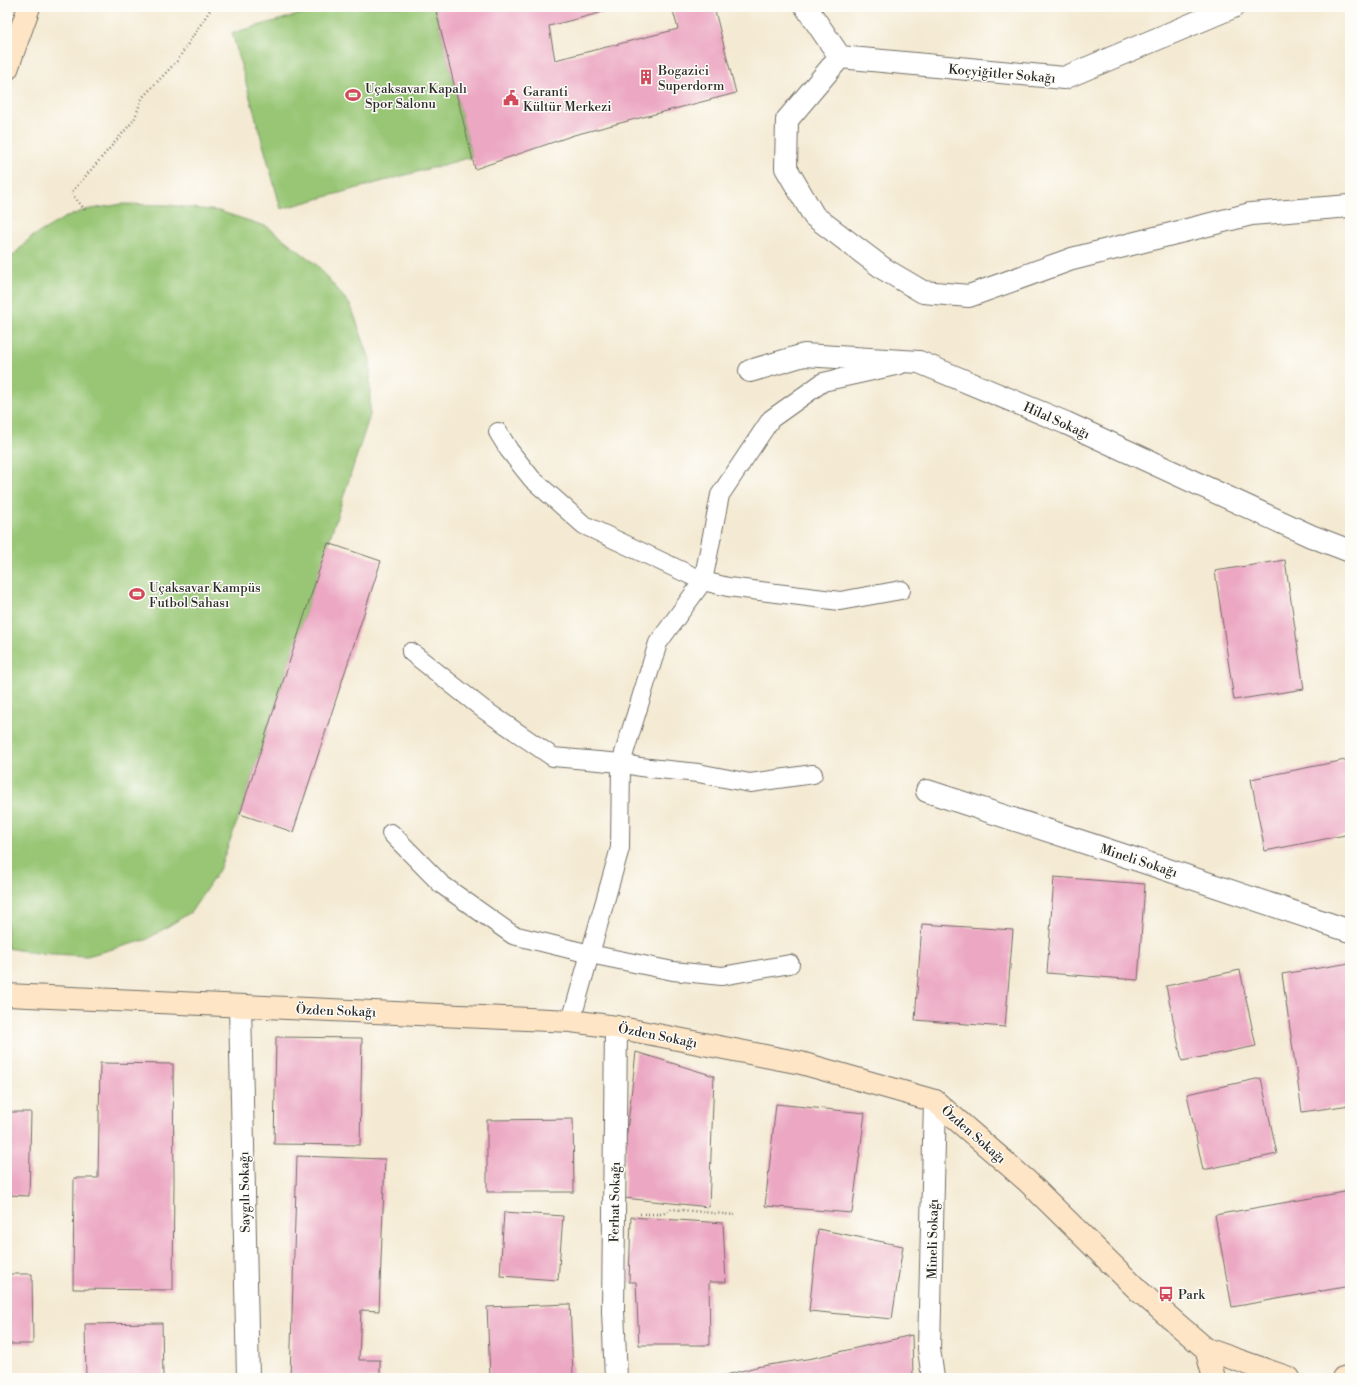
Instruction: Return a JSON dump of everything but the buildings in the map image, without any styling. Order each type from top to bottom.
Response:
[{"type":"street","points":[[7,69],[29,7]]},
{"type":"street","points":[[806,7],[840,57],[787,120],[786,168],[814,216],[884,269],[923,292],[969,296],[1072,259],[1251,214],[1350,206]]},
{"type":"street","name":"Koçyiğitler Sokağı","points":[[840,57],[1064,78],[1233,7]]},
{"type":"street","name":"Hilal Sokağı","points":[[750,371],[804,355],[919,362],[1066,423],[1311,536],[1350,551]]},
{"type":"street","name":"Mineli Sokağı","points":[[927,791],[1350,931]]},
{"type":"street","name":"Özden Sokağı","points":[[7,995],[571,1021],[616,1026],[801,1063],[936,1101],[1027,1181],[1139,1291],[1206,1349],[1290,1378]]},
{"type":"street","name":"Saygılı Sokağı","points":[[240,1006],[248,1378]]},
{"type":"street","name":"Ferhat Sokağı","points":[[616,1026],[613,1311],[616,1378]]},
{"type":"street","name":"Mineli Sokağı","points":[[934,1378],[929,1349],[936,1101]]},
{"type":"street","points":[[1206,1349],[1214,1378]]},
{"type":"street","points":[[1343,1378],[1350,1376]]},
{"type":"lane","points":[[571,1021],[620,848],[621,763],[658,642],[704,581],[720,495],[771,419],[822,382],[919,362]]},
{"type":"lane","points":[[498,432],[509,450],[532,479],[584,525],[704,581],[728,588],[840,601],[901,590]]},
{"type":"lane","points":[[411,652],[483,709],[553,757],[621,763],[640,767],[698,773],[750,783],[813,774]]},
{"type":"lane","points":[[391,833],[441,884],[513,935],[673,972],[722,976],[790,964]]},
{"type":"path","points":[[85,210],[70,193],[134,120],[142,98],[177,61],[212,7]]},
{"type":"path","points":[[308,7],[309,12]]},
{"type":"path","points":[[614,1213],[663,1214],[671,1209],[735,1215]]},
{"type":"green space","name":"Uçaksavar Kapalı Spor Salonu","points":[[326,7],[435,7],[472,157],[281,209],[232,33]]},
{"type":"green space","name":"Uçaksavar Kampüs Futbol Sahası","points":[[122,204],[168,205],[219,211],[268,227],[317,265],[351,306],[370,360],[370,415],[240,814],[219,870],[191,912],[146,940],[87,956],[36,953],[7,948],[7,262],[30,238],[64,218],[85,210]]},
{"type":"place","name":"Bogazici Superdorm","points":[[646,77]]},
{"type":"place","name":"Uçaksavar Kapalı Spor Salonu","points":[[353,95]]},
{"type":"place","name":"Garanti Kültür Merkezi","points":[[511,98]]},
{"type":"place","name":"Uçaksavar Kampüs Futbol Sahası","points":[[137,594]]},
{"type":"place","name":"Park","points":[[1166,1294]]}]
